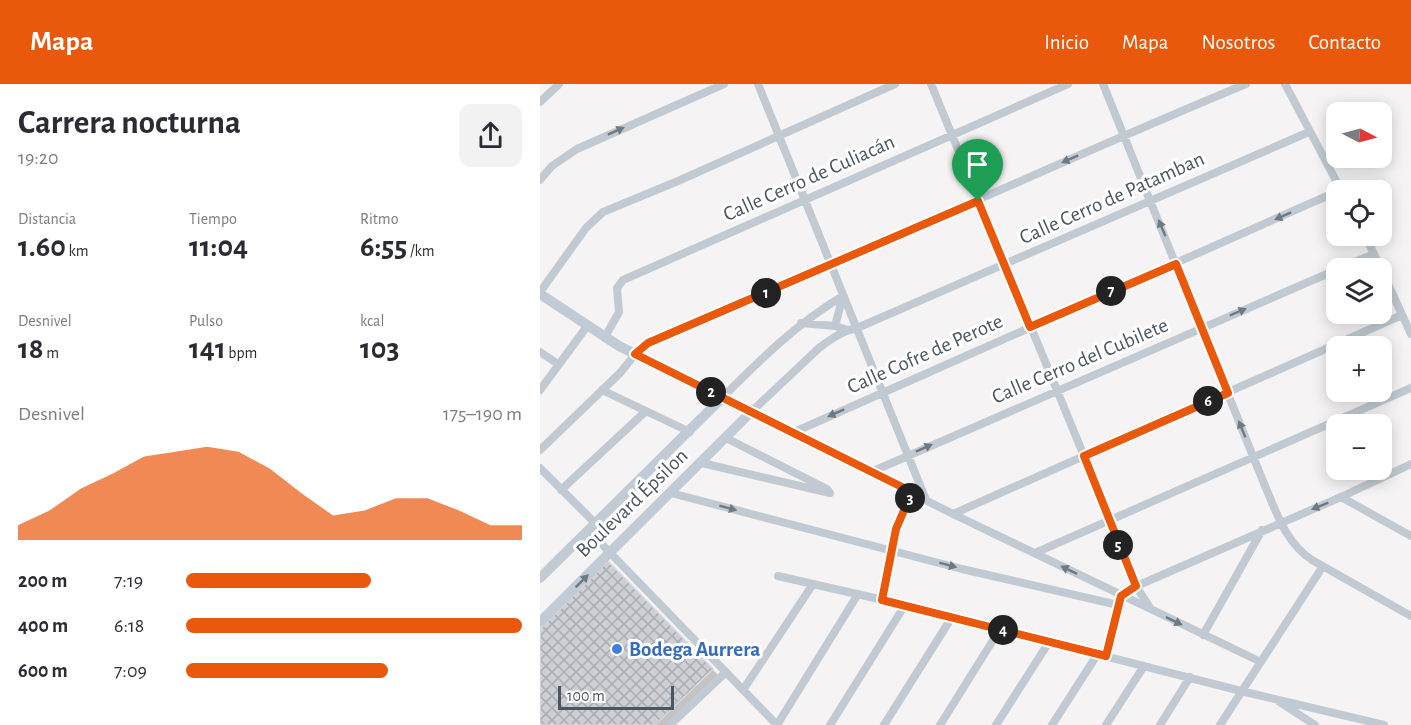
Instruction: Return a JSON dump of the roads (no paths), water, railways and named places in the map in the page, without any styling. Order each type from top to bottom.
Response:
[{"type":"street","points":[[540,102],[559,84]]},
{"type":"street","points":[[540,180],[552,166],[577,149],[724,84]]},
{"type":"street","points":[[759,84],[926,500]]},
{"type":"street","points":[[895,84],[688,177],[603,212],[586,228],[540,293],[605,337],[635,354],[953,514],[1261,662]]},
{"type":"street","points":[[931,84],[1084,456],[1108,521],[1136,586],[1150,610]]},
{"type":"street","name":"Calle Cerro de Culiacán","points":[[605,337],[620,312],[617,288],[623,280],[1068,84]]},
{"type":"street","points":[[1103,84],[1281,522],[1302,554],[1411,616]]},
{"type":"street","points":[[540,450],[648,343],[978,201],[1123,135],[1246,84]]},
{"type":"street","points":[[1285,84],[1335,180]]},
{"type":"street","name":"Calle Cerro de Patamban","points":[[752,412],[819,348],[848,330],[1309,132]]},
{"type":"street","name":"Calle Cofre de Perote","points":[[792,433],[1326,196]]},
{"type":"street","points":[[1370,246],[1376,258]]},
{"type":"street","name":"Calle Cerro del Cubilete","points":[[1364,258],[1374,254]]},
{"type":"street","name":"Calle Cerro del Cubilete","points":[[871,472],[1326,274]]},
{"type":"street","points":[[1392,294],[1411,334]]},
{"type":"street","points":[[722,398],[801,323],[843,296]]},
{"type":"street","points":[[836,326],[843,296]]},
{"type":"street","points":[[953,514],[1402,315]]},
{"type":"street","points":[[801,323],[836,326],[848,330]]},
{"type":"street","points":[[540,390],[588,325]]},
{"type":"street","points":[[540,352],[558,364]]},
{"type":"street","points":[[1035,553],[1411,388]]},
{"type":"street","points":[[602,390],[690,432]]},
{"type":"street","name":"Boulevard Épsilon","points":[[540,578],[722,398]]},
{"type":"street","points":[[561,490],[646,411]]},
{"type":"street","name":"Boulevard Épsilon","points":[[540,622],[752,412]]},
{"type":"street","points":[[702,463],[830,493],[827,489],[726,438]]},
{"type":"street","points":[[1052,725],[1101,656],[1121,596],[1136,586],[1411,464]]},
{"type":"street","points":[[540,468],[561,490],[610,552],[777,725],[858,594]]},
{"type":"street","points":[[882,600],[896,529],[912,492]]},
{"type":"street","points":[[671,493],[1003,579],[1118,605]]},
{"type":"street","points":[[1341,497],[1411,536]]},
{"type":"street","points":[[1203,635],[1263,530]]},
{"type":"street","points":[[1224,724],[1241,692],[1323,566]]},
{"type":"street","points":[[778,576],[905,605],[1241,692],[1384,725]]},
{"type":"street","points":[[743,690],[813,584]]},
{"type":"street","points":[[830,725],[905,605]]},
{"type":"street","points":[[884,725],[952,617]]},
{"type":"street","points":[[940,725],[1000,629]]},
{"type":"street","points":[[996,725],[1048,642]]},
{"type":"street","points":[[1106,725],[1144,666]]},
{"type":"street","points":[[670,725],[726,672]]},
{"type":"street","points":[[1160,725],[1190,677]]},
{"type":"street","points":[[1272,698],[1315,725]]},
{"type":"place","name":"Bodega Aurrera","points":[[617,649]]}]
